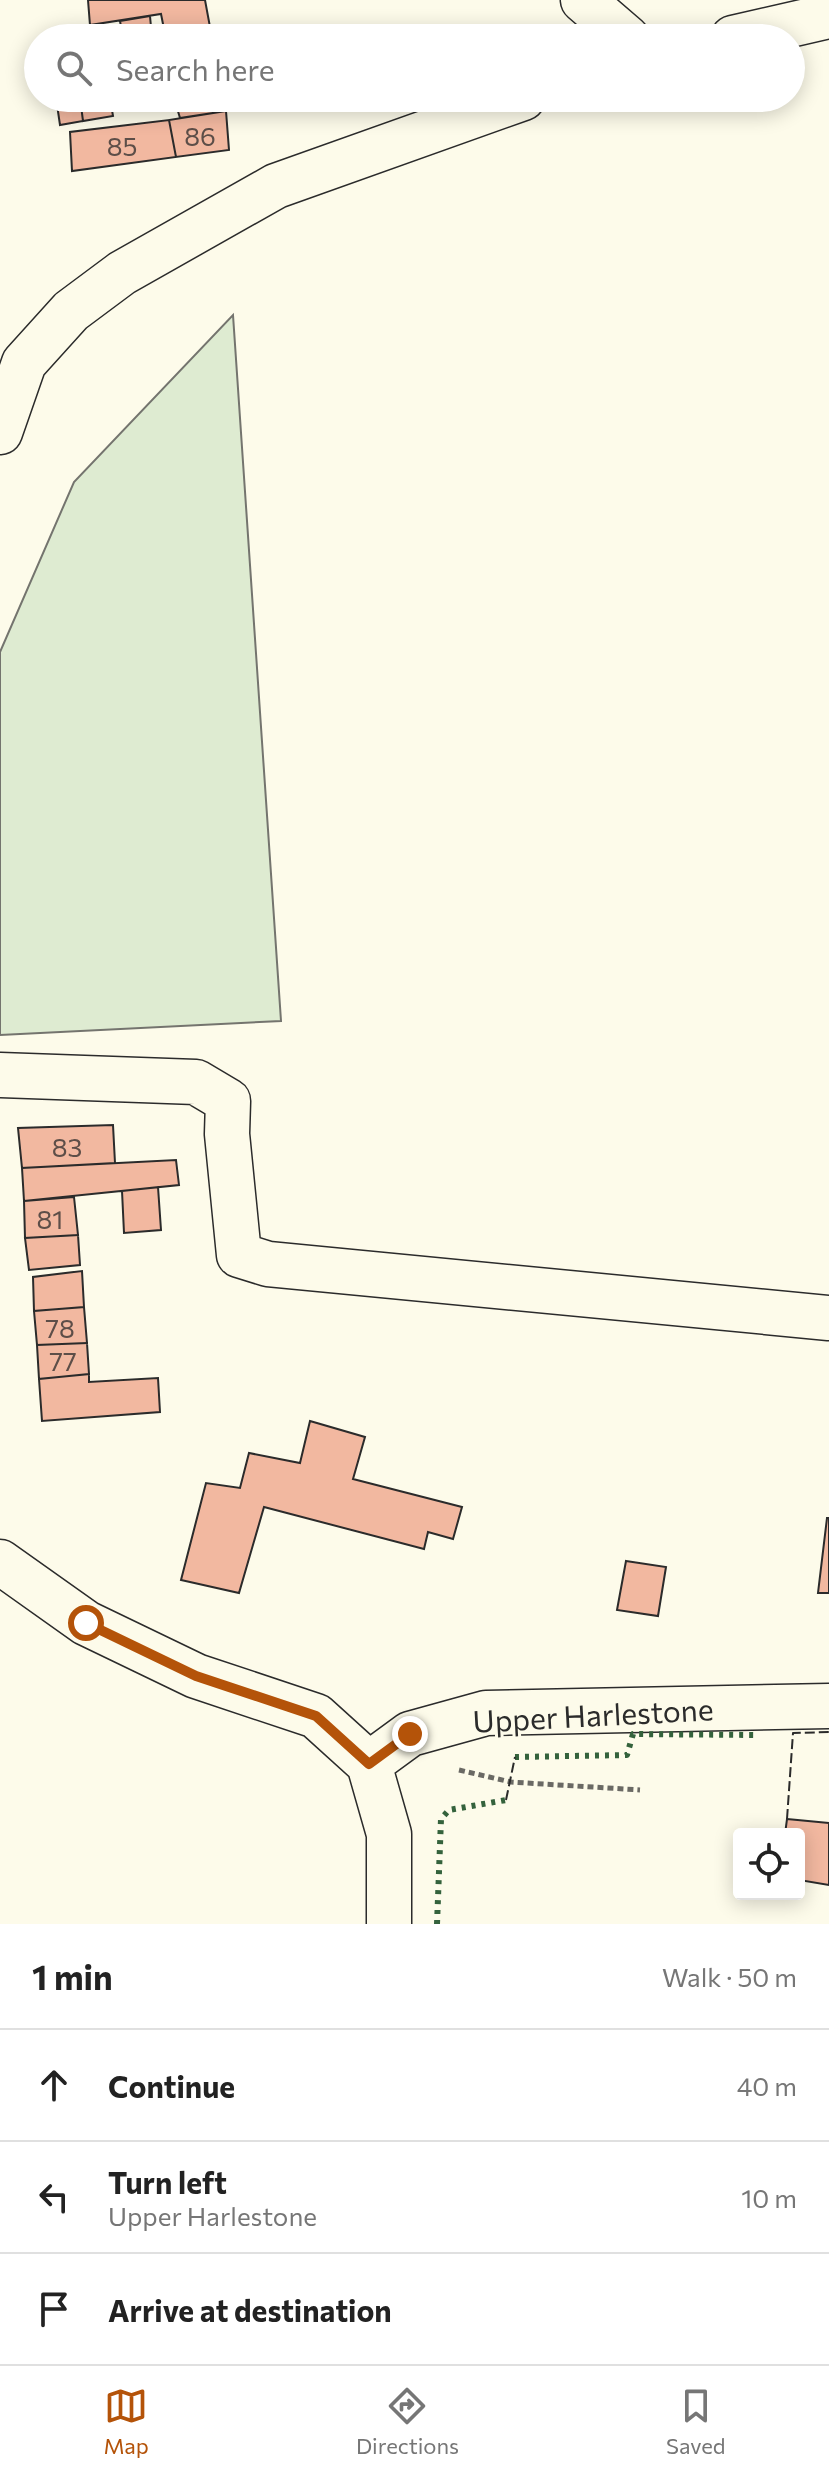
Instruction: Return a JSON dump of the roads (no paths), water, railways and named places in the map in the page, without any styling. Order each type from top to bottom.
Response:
[{"type":"street","points":[[583,0],[611,24]]},
{"type":"street","points":[[794,24],[829,16]]},
{"type":"street","points":[[1,427],[24,363],[71,311],[122,273],[276,186],[484,112]]},
{"type":"street","points":[[0,1075],[196,1082],[228,1101],[227,1134],[239,1255],[268,1264],[829,1318]]},
{"type":"street","points":[[0,1562],[86,1623],[196,1676],[316,1716],[385,1753],[389,1924]]},
{"type":"street","name":"Upper Harlestone","points":[[385,1753],[410,1734],[486,1713],[829,1706]]}]
